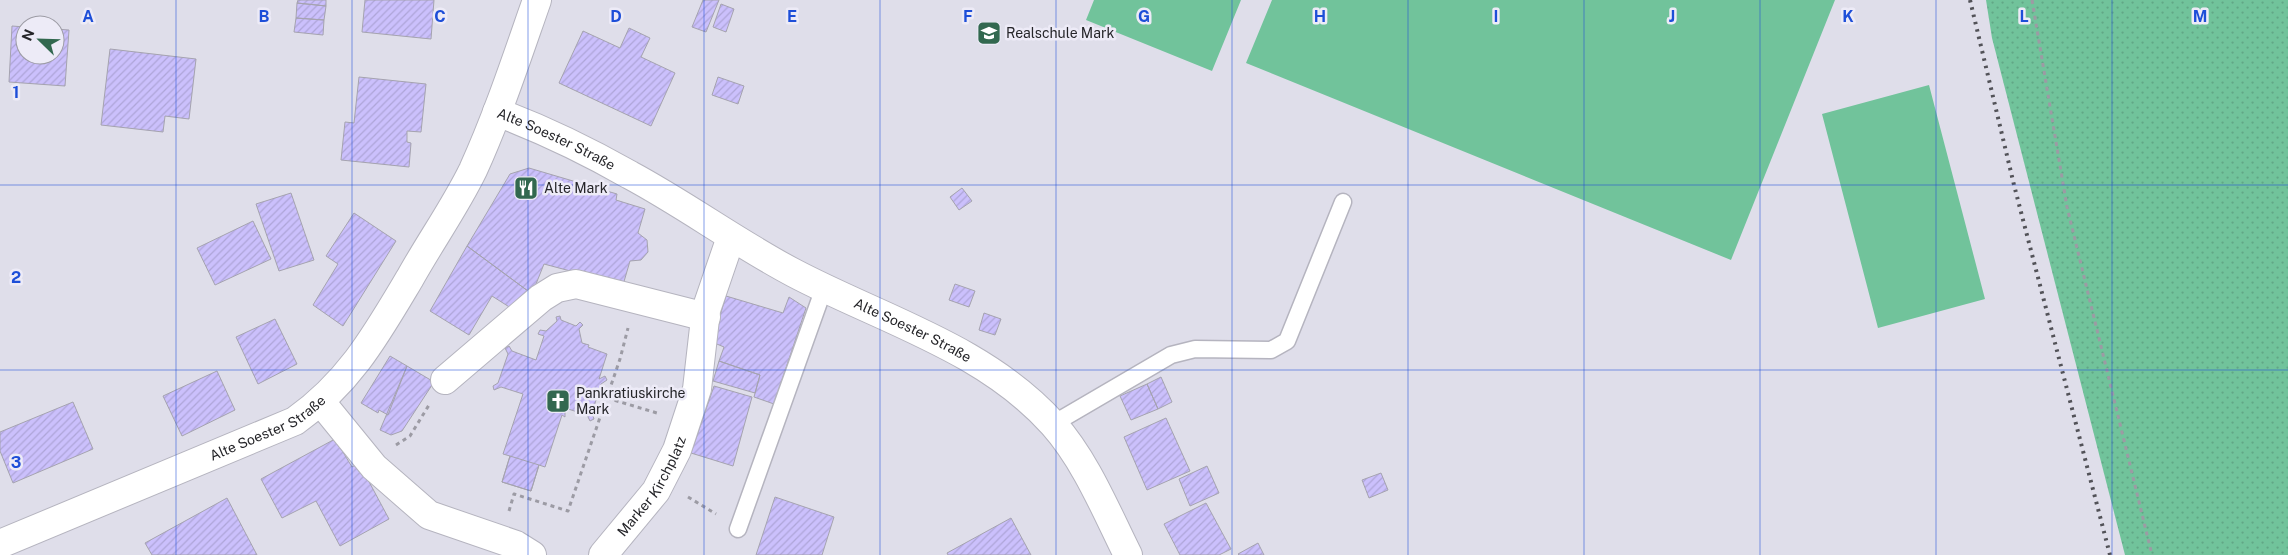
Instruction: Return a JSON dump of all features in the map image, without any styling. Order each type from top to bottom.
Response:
[{"type":"street","points":[[497,112],[537,0]]},
{"type":"street","name":"Alte Soester Straße","points":[[0,544],[295,421],[321,402],[348,373],[376,334],[472,172],[497,112],[524,122],[630,175],[731,237],[824,288],[952,349],[1000,376],[1053,424],[1077,458],[1128,555]]},
{"type":"street","name":"Marker Kirchplatz","points":[[603,555],[636,516],[660,483],[677,450],[697,389],[706,317],[731,237]]},
{"type":"street","points":[[445,380],[541,298],[557,288],[576,284],[706,317]]},
{"type":"street","points":[[321,402],[369,461],[429,515],[516,545],[532,555]]},
{"type":"lane","points":[[1053,424],[1171,355],[1195,349],[1271,350],[1287,341],[1342,202]]},
{"type":"lane","points":[[738,529],[824,288]]},
{"type":"path","points":[[2032,0],[2067,207],[2152,555]]},
{"type":"path","points":[[507,516],[514,494],[568,510],[607,398],[627,333],[632,298]]},
{"type":"path","points":[[369,461],[410,436],[445,380]]},
{"type":"path","points":[[607,398],[686,422]]},
{"type":"path","points":[[660,483],[709,509],[738,529]]},
{"type":"green space","points":[[1094,0],[1241,0],[1212,71],[1086,20]]},
{"type":"green space","points":[[1272,0],[1835,0],[1731,260],[1246,63]]},
{"type":"green space","points":[[1986,0],[2288,0],[2288,555],[2125,555],[1992,38]]},
{"type":"green space","points":[[1929,85],[1985,299],[1878,328],[1822,114]]},
{"type":"building","points":[[298,0],[326,0],[326,6],[297,3]]},
{"type":"building","points":[[365,0],[434,0],[431,39],[362,32]]},
{"type":"building","points":[[703,0],[719,0],[706,32],[692,27]]},
{"type":"building","points":[[297,3],[326,6],[324,20],[296,18]]},
{"type":"building","points":[[721,4],[734,9],[726,32],[713,27]]},
{"type":"building","points":[[296,18],[324,20],[323,35],[294,32]]},
{"type":"building","points":[[12,26],[15,26],[15,65],[65,65],[65,30],[69,30],[65,86],[9,82]]},
{"type":"building","points":[[629,28],[650,38],[641,57],[675,73],[651,126],[559,83],[583,31],[620,48]]},
{"type":"building","points":[[110,49],[196,59],[189,119],[165,116],[163,132],[101,125]]},
{"type":"building","points":[[359,77],[426,84],[421,132],[407,131],[407,142],[411,143],[409,167],[341,160],[345,122],[354,123]]},
{"type":"building","points":[[718,77],[744,86],[738,104],[712,95]]},
{"type":"building","points":[[529,168],[617,194],[616,200],[645,209],[638,233],[647,240],[648,252],[641,260],[630,261],[623,285],[544,264],[532,294],[467,246],[510,174]]},
{"type":"building","points":[[962,188],[972,201],[959,210],[950,197]]},
{"type":"building","points":[[291,193],[314,260],[279,271],[256,204]]},
{"type":"building","points":[[354,213],[396,241],[343,326],[313,305],[338,264],[326,256]]},
{"type":"building","points":[[253,221],[271,259],[215,285],[197,248]]},
{"type":"building","points":[[467,246],[532,294],[514,310],[492,296],[469,335],[430,311]]},
{"type":"building","points":[[955,284],[975,291],[969,307],[949,300]]},
{"type":"building","points":[[726,296],[783,313],[789,297],[806,308],[774,404],[754,397],[760,375],[719,361],[724,347],[712,342]]},
{"type":"building","points":[[984,313],[1001,319],[995,335],[979,330]]},
{"type":"building","name":"Pankratiuskirche Mark","points":[[560,316],[561,320],[576,326],[580,322],[583,325],[579,329],[582,343],[607,354],[599,379],[605,376],[607,380],[601,384],[592,413],[594,419],[590,421],[587,415],[565,408],[565,417],[562,415],[545,467],[539,465],[531,491],[502,482],[510,456],[503,454],[523,394],[501,387],[494,390],[493,386],[498,383],[508,354],[505,348],[509,346],[512,351],[536,360],[544,336],[538,334],[540,330],[546,331],[557,321],[556,317]]},
{"type":"building","points":[[275,319],[297,364],[258,384],[236,337]]},
{"type":"building","points":[[390,356],[407,366],[388,415],[379,410],[378,413],[361,403]]},
{"type":"building","points":[[719,361],[760,375],[755,393],[713,381]]},
{"type":"building","points":[[407,366],[434,382],[402,431],[391,435],[380,430]]},
{"type":"building","points":[[217,371],[235,410],[182,436],[163,396]]},
{"type":"building","points":[[1161,377],[1172,402],[1158,409],[1147,384]]},
{"type":"building","points":[[1147,384],[1158,409],[1131,420],[1120,396]]},
{"type":"building","points":[[714,386],[752,397],[733,466],[691,453]]},
{"type":"building","points":[[73,402],[93,449],[13,483],[0,451],[0,432]]},
{"type":"building","points":[[1166,418],[1190,471],[1147,490],[1124,437]]},
{"type":"building","points":[[335,439],[352,467],[359,463],[389,519],[340,546],[316,501],[282,518],[261,479]]},
{"type":"building","points":[[510,456],[539,465],[531,491],[502,482]]},
{"type":"building","points":[[1207,466],[1219,493],[1190,506],[1179,479]]},
{"type":"building","points":[[1381,473],[1388,490],[1369,498],[1362,480]]},
{"type":"building","points":[[775,497],[834,517],[822,555],[756,555]]},
{"type":"building","points":[[227,498],[257,555],[152,555],[145,543]]},
{"type":"building","points":[[1206,503],[1231,549],[1219,555],[1180,555],[1164,524]]},
{"type":"building","points":[[1011,518],[1031,555],[948,555],[947,553]]},
{"type":"building","points":[[1258,543],[1264,555],[1238,554]]},
{"type":"railway","points":[[1970,0],[2014,185],[2110,555]]},
{"type":"place","name":"Realschule Mark","points":[[989,33]]},
{"type":"place","name":"Alte Mark","points":[[526,188]]},
{"type":"place","name":"Pankratiuskirche Mark","points":[[558,401]]}]
